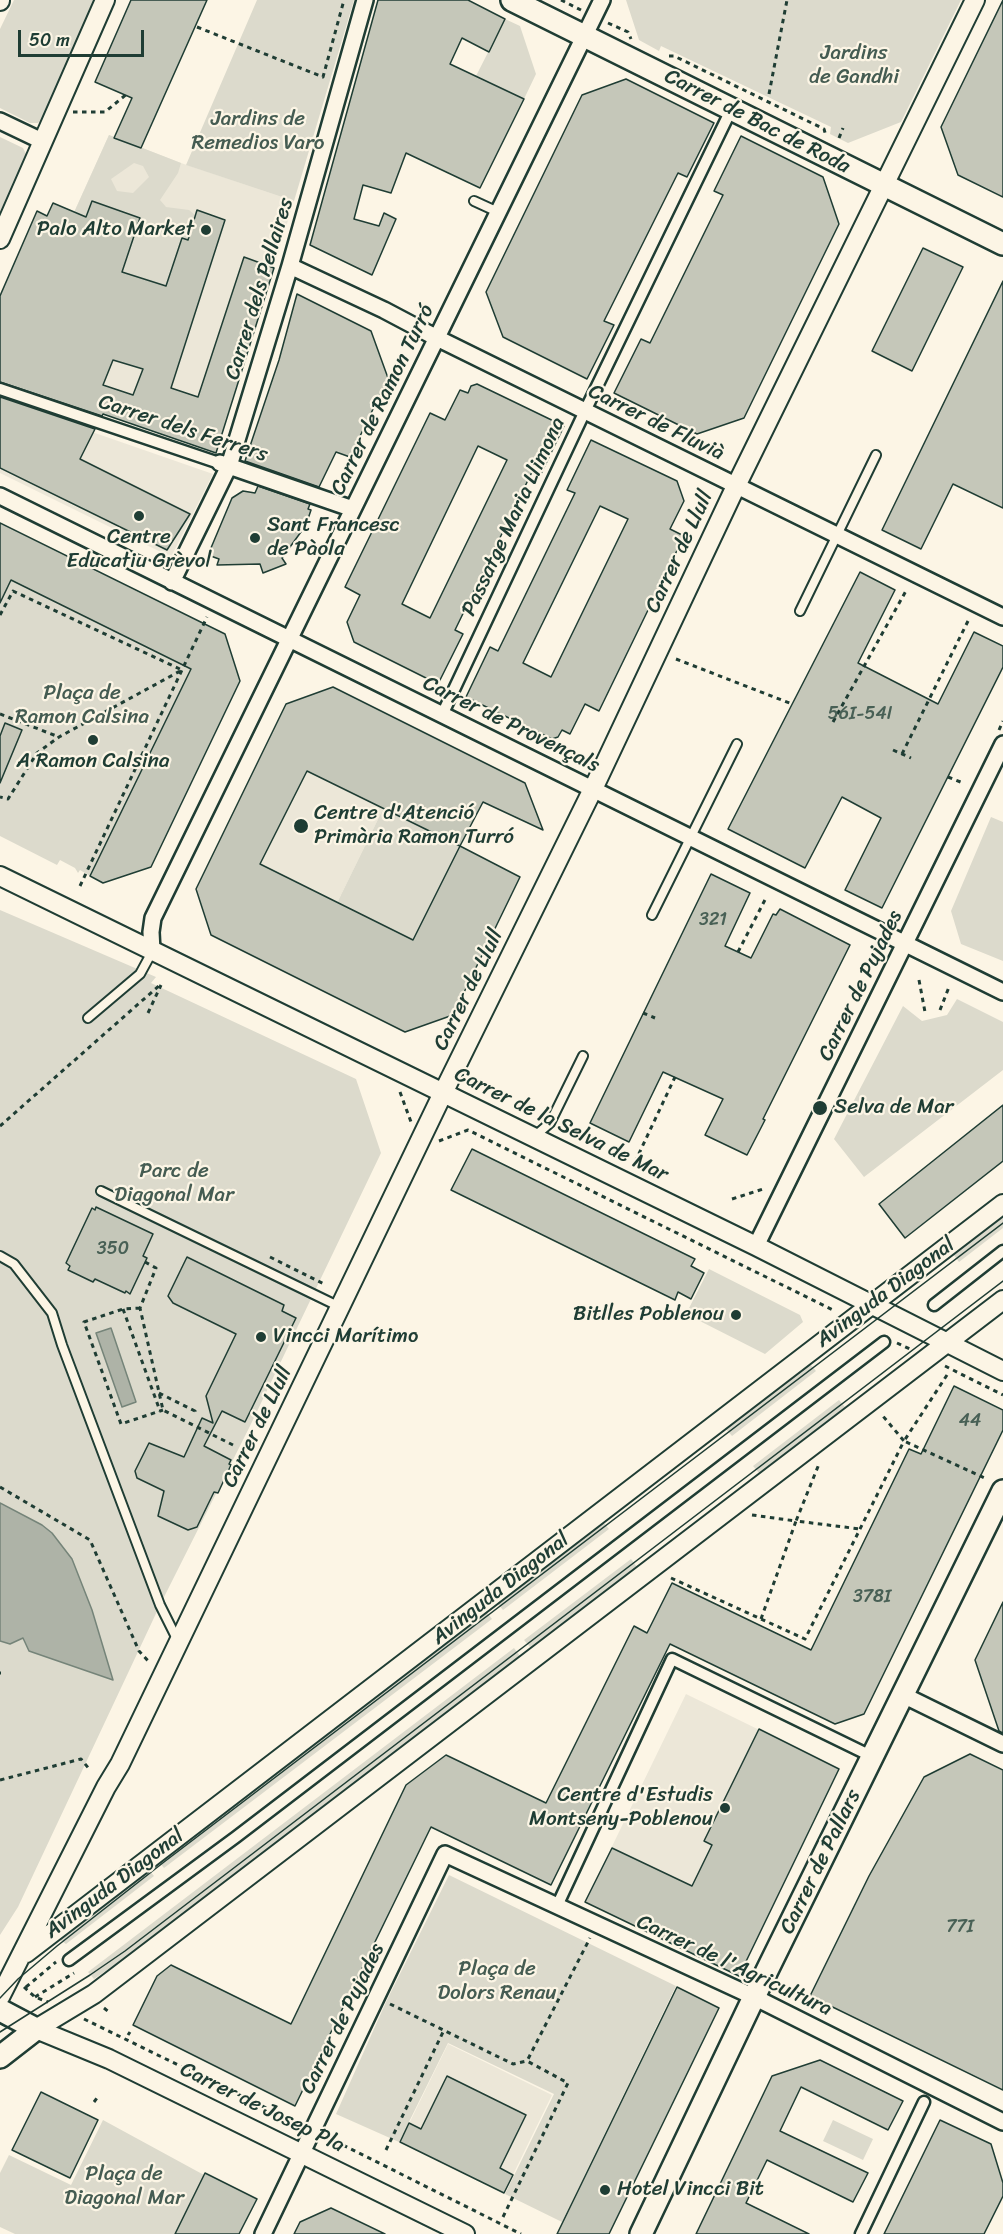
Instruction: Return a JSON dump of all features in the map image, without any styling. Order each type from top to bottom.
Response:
[{"type":"main road","name":"Carrer de Bac de Roda","points":[[512,0],[1003,244]]},
{"type":"main road","name":"Carrer de Pallars","points":[[641,2234],[754,1997],[903,1695],[995,1485]]},
{"type":"main road","points":[[0,2010],[36,2029],[1,2058]]},
{"type":"street","points":[[0,239],[105,0]]},
{"type":"street","name":"Carrer dels Pellaires","points":[[172,582],[224,464],[290,266],[365,0]]},
{"type":"street","name":"Carrer de Ramon Turró","points":[[152,951],[153,918],[602,0]]},
{"type":"street","name":"Carrer de Llull","points":[[0,1997],[163,1676],[443,1093],[593,789],[736,486],[975,0]]},
{"type":"street","name":"Passatge Maria Llimona","points":[[442,715],[585,411],[731,110]]},
{"type":"street","points":[[0,121],[42,141]]},
{"type":"street","name":"Carrer de Fluvià","points":[[290,266],[384,310],[1003,617]]},
{"type":"street","name":"Carrer dels Ferrers","points":[[0,389],[353,509]]},
{"type":"street","name":"Carrer de Provençals","points":[[0,496],[1003,993]]},
{"type":"street","name":"Carrer de Pujades","points":[[756,1246],[1003,744]]},
{"type":"street","name":"Carrer de la Selva de Mar","points":[[0,876],[872,1303],[1003,1371]]},
{"type":"street","name":"Avinguda Diagonal","points":[[0,1975],[1003,1204]]},
{"type":"street","name":"Avinguda Diagonal","points":[[934,1305],[1003,1251]]},
{"type":"street","points":[[36,2029],[112,1980],[1003,1300]]},
{"type":"street","name":"Avinguda Diagonal","points":[[69,1960],[236,1837],[884,1342]]},
{"type":"street","points":[[557,1906],[672,1659],[873,1757]]},
{"type":"street","points":[[903,1695],[1003,1744]]},
{"type":"street","name":"Carrer de Pujades","points":[[263,2234],[445,1854]]},
{"type":"street","name":"Carrer de l'Agricultura","points":[[445,1854],[754,1997],[1003,2122]]},
{"type":"street","name":"Carrer de Josep Pla","points":[[36,2029],[109,2059],[465,2234]]},
{"type":"street","points":[[861,2234],[924,2102]]},
{"type":"lane","points":[[474,201],[498,212]]},
{"type":"lane","points":[[800,611],[876,454]]},
{"type":"lane","points":[[652,915],[737,744]]},
{"type":"lane","points":[[88,1018],[140,974],[152,951]]},
{"type":"lane","points":[[534,1137],[550,1123],[583,1056]]},
{"type":"lane","points":[[101,1191],[340,1307]]},
{"type":"lane","points":[[0,1256],[15,1264],[52,1313],[159,1605],[179,1642]]},
{"type":"path","points":[[197,27],[323,77],[344,0]]},
{"type":"path","points":[[561,0],[576,8]]},
{"type":"path","points":[[769,94],[786,0]]},
{"type":"path","points":[[618,28],[628,32],[633,41]]},
{"type":"path","name":"Carrer de Bac de Roda","points":[[667,56],[674,56],[824,129],[826,138]]},
{"type":"path","points":[[73,112],[105,112],[128,93]]},
{"type":"path","name":"Carrer de Bac de Roda","points":[[839,138],[843,128]]},
{"type":"path","points":[[828,720],[833,722],[907,589]]},
{"type":"path","points":[[0,615],[13,591],[182,670]]},
{"type":"path","points":[[80,886],[207,617]]},
{"type":"path","points":[[902,754],[969,619]]},
{"type":"path","points":[[676,659],[792,704]]},
{"type":"path","points":[[0,796],[8,799],[37,753],[59,737],[182,670]]},
{"type":"path","points":[[0,714],[59,737]]},
{"type":"path","points":[[893,750],[911,758]]},
{"type":"path","points":[[948,777],[963,783]]},
{"type":"path","points":[[738,952],[767,896]]},
{"type":"path","points":[[919,980],[925,1012]]},
{"type":"path","points":[[0,1126],[161,984],[148,1013]]},
{"type":"path","points":[[940,1010],[949,987]]},
{"type":"path","points":[[643,1013],[655,1018]]},
{"type":"path","points":[[635,1162],[675,1077]]},
{"type":"path","points":[[438,1142],[468,1130],[838,1312]]},
{"type":"path","points":[[732,1199],[763,1188]]},
{"type":"path","points":[[270,1257],[326,1285]]},
{"type":"path","points":[[145,1262],[156,1268],[140,1308],[162,1410]]},
{"type":"path","points":[[140,1308],[123,1309],[84,1322],[122,1424],[162,1410]]},
{"type":"path","points":[[123,1309],[162,1410],[233,1445]]},
{"type":"path","points":[[941,1364],[1003,1395]]},
{"type":"path","points":[[671,1578],[805,1639],[904,1441],[947,1375]]},
{"type":"path","points":[[159,1393],[195,1411],[193,1414]]},
{"type":"path","points":[[882,1415],[904,1441],[995,1485]]},
{"type":"path","points":[[761,1619],[819,1464]]},
{"type":"path","points":[[0,1488],[90,1540],[139,1651],[163,1676]]},
{"type":"path","points":[[752,1515],[860,1529]]},
{"type":"path","points":[[0,1780],[81,1760],[90,1770]]},
{"type":"path","points":[[527,2061],[590,1938]]},
{"type":"path","points":[[25,1988],[35,1997]]},
{"type":"path","points":[[386,2002],[513,2064],[527,2061],[568,2083],[503,2217]]},
{"type":"path","points":[[104,2008],[109,2012]]},
{"type":"path","name":"Carrer de Josep Pla","points":[[92,2022],[297,2123]]},
{"type":"path","points":[[386,2150],[444,2030]]},
{"type":"path","name":"Carrer de Josep Pla","points":[[326,2137],[521,2234]]},
{"type":"shaded area","points":[[109,135],[181,163],[294,201],[216,453],[0,376]]},
{"type":"shaded area","name":"Centre Educatiu Grèvol","points":[[0,400],[213,474],[171,557],[0,473]]},
{"type":"shaded area","name":"Centre d'Atenció Primària Ramon Turró","points":[[264,750],[383,809],[337,903],[219,844]]},
{"type":"shaded area","points":[[111,1328],[136,1402],[122,1407],[96,1333]]},
{"type":"shaded area","points":[[0,1503],[42,1525],[52,1533],[72,1559],[92,1610],[113,1680],[29,1651],[23,1638],[10,1644],[0,1641]]},
{"type":"shaded area","name":"Centre d'Estudis Montseny-Poblenou","points":[[686,1694],[839,1769],[739,1976],[585,1902]]},
{"type":"shaded area","points":[[448,2044],[552,2095],[504,2193],[400,2142]]},
{"type":"green space","points":[[14,0],[98,0],[46,117],[38,123],[30,123],[0,108],[0,29]]},
{"type":"green space","name":"Jardins de Remedios Varo","points":[[257,0],[354,0],[294,201],[186,165]]},
{"type":"green space","name":"Jardins de Gandhi","points":[[626,0],[961,0],[901,122],[848,143],[830,134],[831,127],[661,46],[659,51],[639,40]]},
{"type":"green space","points":[[505,19],[520,26],[536,74],[524,99],[476,76]]},
{"type":"green space","points":[[109,135],[181,163],[178,173],[160,200],[166,207],[189,210],[195,215],[188,240],[182,238],[166,286],[78,258],[139,218],[92,201],[80,233],[67,228]],"holes":[[[134,163],[143,166],[149,177],[133,193],[117,191],[111,179]]]},
{"type":"green space","points":[[0,137],[23,148],[27,156],[0,222]]},
{"type":"green space","name":"Plaça de Ramon Calsina","points":[[11,580],[192,668],[90,876],[80,870],[78,873],[75,868],[60,860],[57,865],[0,836],[0,603]]},
{"type":"green space","points":[[383,809],[460,846],[413,940],[337,903]]},
{"type":"green space","points":[[991,817],[1003,822],[1003,961],[961,944],[951,911]]},
{"type":"green space","name":"Parc de Diagonal Mar","points":[[0,910],[156,977],[151,983],[356,1079],[381,1153],[250,1426],[160,1605],[18,1907],[0,1935]]},
{"type":"green space","points":[[957,999],[1003,1022],[1003,1070],[864,1177],[834,1139],[903,1006],[922,1021],[947,1015]]},
{"type":"green space","points":[[1003,1216],[1003,1228],[959,1262],[953,1254]]},
{"type":"green space","points":[[709,1269],[800,1315],[803,1322],[765,1354],[686,1314]]},
{"type":"green space","points":[[810,1364],[816,1371],[732,1436],[725,1428]]},
{"type":"green space","points":[[839,1400],[845,1407],[759,1473],[753,1466]]},
{"type":"green space","points":[[603,1522],[609,1529],[503,1610],[497,1603]]},
{"type":"green space","points":[[631,1559],[637,1567],[530,1647],[524,1640]]},
{"type":"green space","points":[[486,1611],[492,1619],[164,1868],[158,1861]]},
{"type":"green space","points":[[514,1648],[520,1656],[123,1959],[94,1979],[88,1972]]},
{"type":"green space","points":[[148,1869],[154,1876],[66,1944],[57,1938]]},
{"type":"green space","name":"Plaça de Dolors Renau","points":[[449,1875],[676,1986],[562,2222],[505,2194],[554,2094],[448,2043],[399,2142],[336,2114],[386,2002]]},
{"type":"green space","name":"Plaça de Diagonal Mar","points":[[103,2120],[204,2175],[175,2234],[15,2234],[0,2227],[0,2173],[9,2155],[71,2185]]},
{"type":"green space","points":[[833,2120],[873,2139],[863,2160],[823,2141]]},
{"type":"building","points":[[131,0],[207,0],[141,148],[114,138],[132,98],[95,82]]},
{"type":"building","points":[[378,0],[468,0],[505,19],[489,52],[462,38],[450,64],[524,99],[480,188],[406,153],[391,193],[363,185],[354,219],[379,226],[384,213],[396,219],[372,275],[310,245]]},
{"type":"building","points":[[1003,0],[1003,197],[958,175],[941,127]]},
{"type":"building","points":[[626,79],[714,123],[687,177],[678,173],[604,321],[614,325],[587,379],[503,337],[486,292],[582,95]]},
{"type":"building","points":[[741,136],[823,177],[839,224],[744,418],[697,434],[614,393],[641,339],[650,343],[723,195],[714,191]]},
{"type":"building","points":[[92,201],[140,218],[122,272],[166,286],[182,238],[188,240],[197,210],[225,220],[171,388],[198,397],[244,257],[274,268],[216,453],[0,382],[0,296],[37,211],[47,216],[53,203],[86,217]],"holes":[[[113,360],[143,369],[133,395],[103,385]]]},
{"type":"building","points":[[923,248],[963,267],[912,371],[872,351]]},
{"type":"building","points":[[1003,281],[1003,508],[953,484],[921,549],[882,530]]},
{"type":"building","points":[[297,294],[371,331],[388,378],[350,457],[336,452],[319,487],[245,461],[279,360]]},
{"type":"building","points":[[477,384],[564,426],[540,476],[532,472],[455,630],[463,634],[438,684],[354,642],[347,622],[360,595],[345,587],[430,413],[445,420],[460,390],[468,393],[471,386]],"holes":[[[478,446],[507,460],[430,618],[402,604]]]},
{"type":"building","name":"Centre Educatiu Grèvol","points":[[0,397],[95,429],[80,459],[190,514],[167,550],[0,468]]},
{"type":"building","points":[[591,440],[677,481],[684,501],[670,529],[684,536],[599,711],[585,704],[570,734],[562,730],[558,737],[552,739],[466,697],[490,647],[498,651],[575,493],[567,490]],"holes":[[[600,506],[628,519],[551,677],[523,663]]]},
{"type":"building","name":"Sant Francesc de Pàola","points":[[258,486],[310,504],[308,509],[311,510],[306,525],[282,558],[286,564],[263,573],[260,564],[217,565],[219,559],[208,555],[232,498],[243,491],[255,493]]},
{"type":"building","points":[[0,523],[225,634],[240,681],[151,867],[103,883],[90,876],[191,669],[11,580],[0,603]]},
{"type":"building","points":[[860,572],[895,590],[858,663],[938,704],[974,632],[1003,646],[1003,667],[882,908],[845,890],[881,818],[842,797],[805,868],[728,829]]},
{"type":"building","points":[[333,687],[525,783],[543,830],[483,802],[460,846],[520,877],[453,1015],[405,1032],[211,935],[196,889],[286,704]],"holes":[[[307,771],[460,846],[413,940],[260,864]]]},
{"type":"building","points":[[5,723],[22,730],[0,783],[0,736]]},
{"type":"building","points":[[711,874],[750,893],[725,946],[751,958],[773,914],[776,915],[780,909],[850,945],[747,1155],[705,1135],[723,1099],[663,1072],[629,1142],[590,1123]]},
{"type":"building","points":[[1003,1105],[1003,1161],[905,1238],[879,1204]]},
{"type":"building","points":[[472,1149],[695,1259],[691,1266],[704,1273],[691,1299],[678,1292],[675,1300],[451,1190]]},
{"type":"building","points":[[96,1207],[153,1234],[143,1256],[147,1258],[130,1294],[95,1279],[93,1282],[68,1270],[70,1266],[66,1263],[92,1208],[95,1210]]},
{"type":"building","name":"Vincci Marítimo","points":[[187,1257],[284,1305],[282,1311],[296,1318],[245,1422],[222,1411],[204,1446],[231,1460],[229,1464],[231,1465],[218,1493],[214,1492],[197,1527],[188,1530],[158,1516],[164,1491],[137,1478],[135,1471],[149,1443],[184,1457],[202,1418],[213,1423],[206,1396],[236,1334],[173,1303],[168,1296]]},
{"type":"building","points":[[954,1386],[1003,1410],[1003,1430],[864,1714],[835,1724],[670,1644],[551,1885],[431,1827],[295,2106],[133,2025],[157,1976],[171,1965],[291,2024],[406,1785],[446,1755],[546,1803],[634,1626],[647,1633],[672,1583],[811,1650],[909,1449],[921,1454]]},
{"type":"building","points":[[1003,1602],[1003,1733],[999,1731],[975,1660]]},
{"type":"building","name":"Centre d'Estudis Montseny-Poblenou","points":[[759,1729],[839,1769],[739,1976],[585,1902],[612,1848],[692,1886],[712,1845],[704,1841]]},
{"type":"building","points":[[970,1754],[1003,1770],[1003,2090],[810,1996],[869,1876],[924,1777]]},
{"type":"building","points":[[677,1987],[719,2008],[609,2234],[557,2234]]},
{"type":"building","points":[[820,2060],[903,2101],[888,2130],[801,2087],[780,2131],[868,2173],[853,2202],[767,2160],[746,2203],[809,2234],[696,2234],[772,2076]]},
{"type":"building","points":[[447,2076],[526,2115],[500,2168],[513,2175],[504,2193],[400,2142],[409,2123],[421,2129]]},
{"type":"building","points":[[41,2092],[98,2120],[70,2178],[12,2150]]},
{"type":"building","points":[[940,2120],[991,2144],[1003,2183],[1003,2196],[984,2234],[884,2234]]},
{"type":"building","points":[[205,2173],[257,2199],[239,2234],[175,2234]]},
{"type":"building","points":[[331,2208],[385,2234],[294,2234],[300,2222]]},
{"type":"tram line","points":[[0,1998],[18,1979],[57,1946],[164,1862],[1003,1223]]},
{"type":"tram line","points":[[0,2032],[125,1951],[1003,1281]]},
{"type":"place","name":"Palo Alto Market","points":[[206,230]]},
{"type":"place","name":"Centre Educatiu Grèvol","points":[[139,516]]},
{"type":"place","name":"Sant Francesc de Pàola","points":[[255,538]]},
{"type":"place","name":"A Ramon Calsina","points":[[93,740]]},
{"type":"place","name":"Centre d'Atenció Primària Ramon Turró","points":[[301,826]]},
{"type":"place","name":"Selva de Mar","points":[[820,1108]]},
{"type":"place","name":"Bitlles Poblenou","points":[[736,1315]]},
{"type":"place","name":"Vincci Marítimo","points":[[261,1337]]},
{"type":"place","name":"Centre d'Estudis Montseny-Poblenou","points":[[725,1808]]},
{"type":"place","name":"Hotel Vincci Bit","points":[[605,2190]]}]
